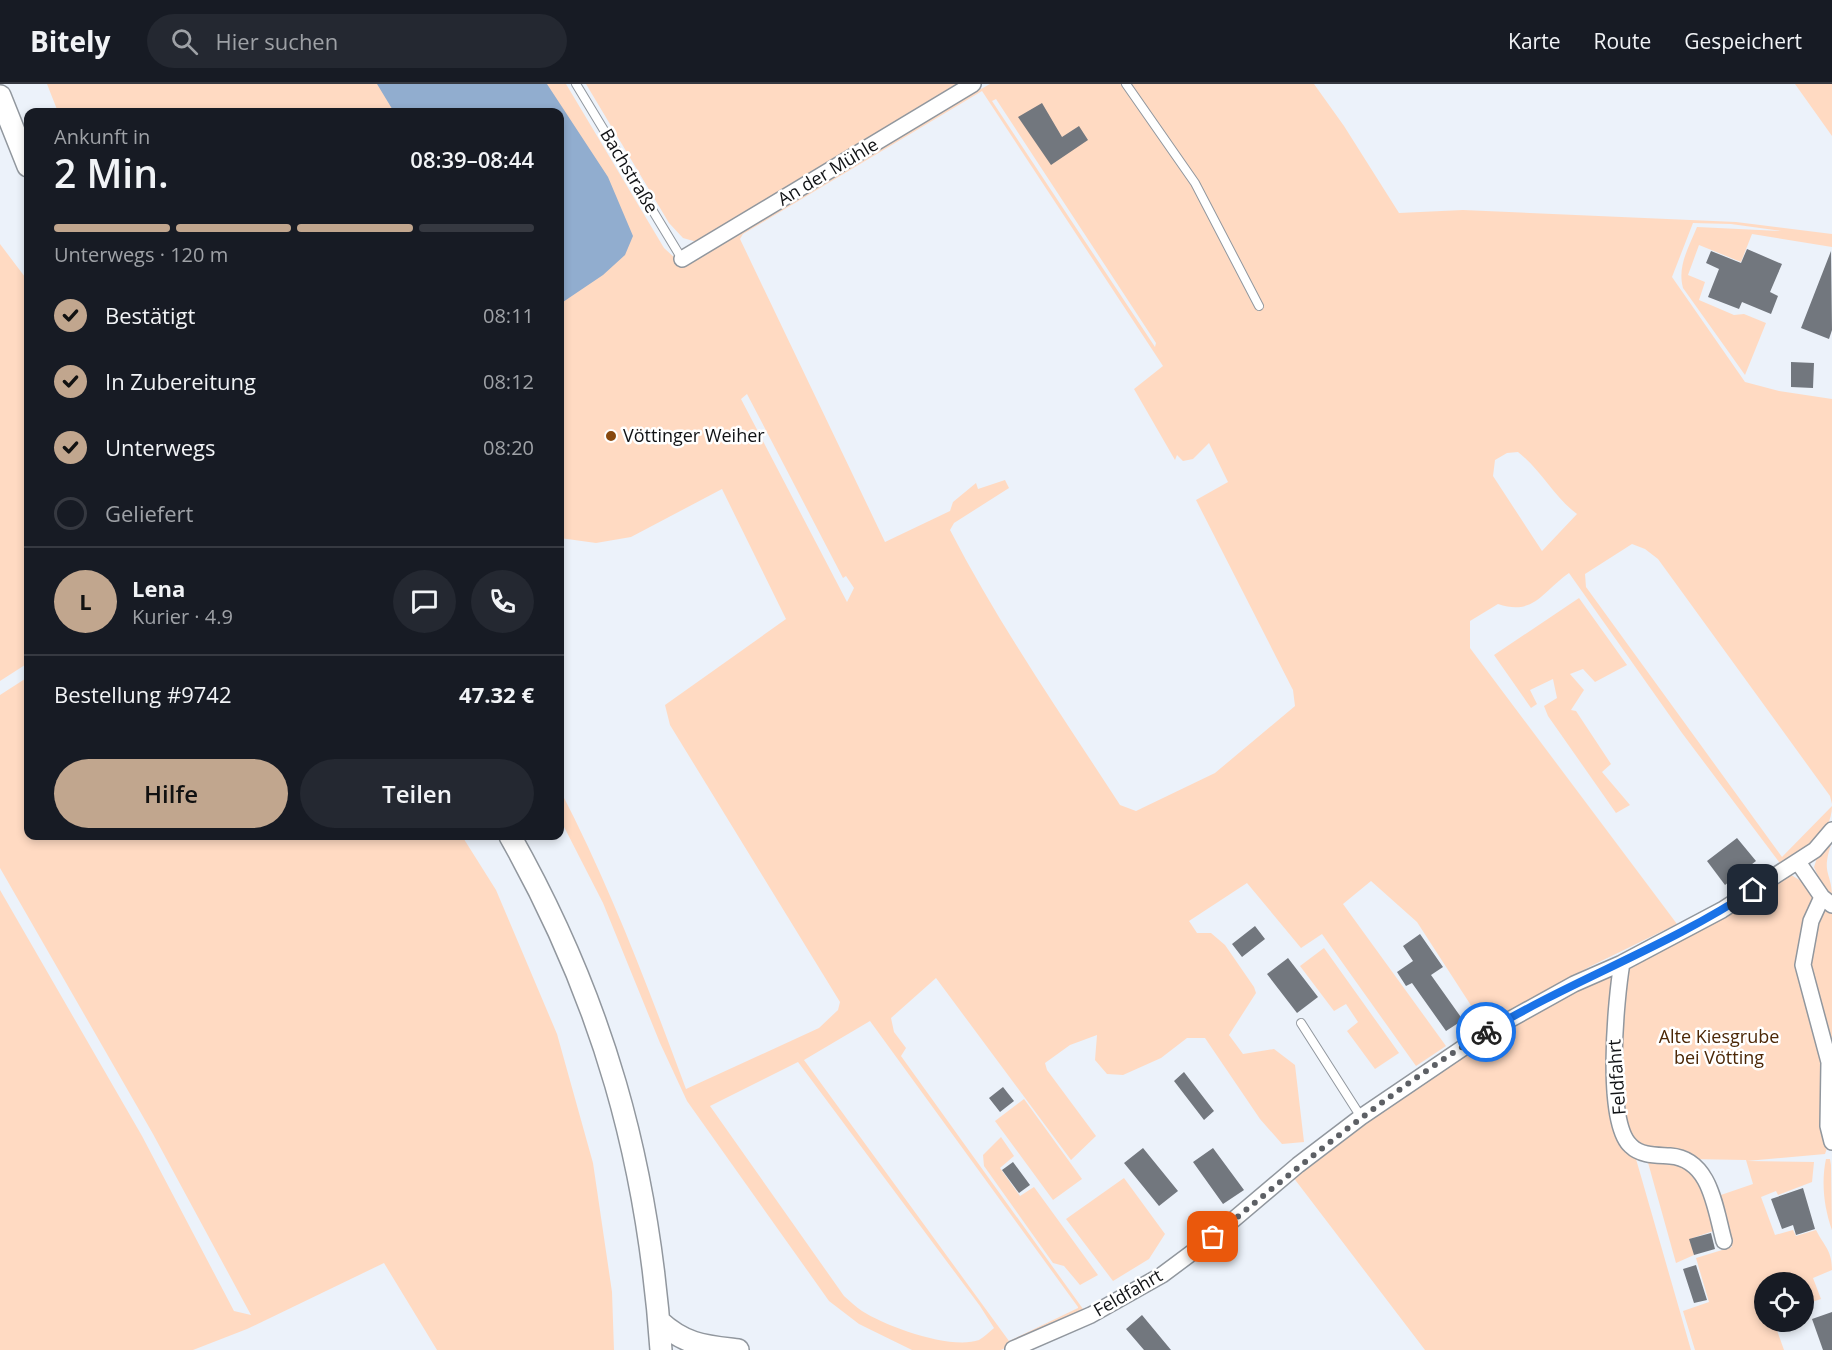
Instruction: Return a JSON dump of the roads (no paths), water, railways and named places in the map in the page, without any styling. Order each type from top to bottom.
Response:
[{"type":"main road","points":[[0,96],[24,156]]},
{"type":"main road","points":[[512,840],[560,932],[608,1054],[640,1179],[651,1245],[661,1350]]},
{"type":"main road","points":[[659,1322],[673,1334],[698,1346],[738,1350]]},
{"type":"street","name":"An der Mühle","points":[[682,259],[972,84]]},
{"type":"street","name":"Feldfahrt","points":[[1013,1349],[1091,1315],[1162,1275],[1213,1237],[1298,1165],[1361,1117],[1511,1017],[1622,963],[1722,910],[1815,850],[1832,830]]},
{"type":"street","points":[[1798,862],[1827,901],[1811,921],[1803,965],[1829,1062],[1828,1126],[1832,1142]]},
{"type":"street","name":"Feldfahrt","points":[[1622,963],[1615,1004],[1613,1045],[1620,1120],[1624,1138],[1631,1147],[1642,1153],[1674,1156],[1692,1161],[1706,1179],[1724,1241]]},
{"type":"lane","name":"Bachstraße","points":[[576,84],[682,259]]},
{"type":"lane","points":[[1126,84],[1195,183],[1259,306]]},
{"type":"lane","points":[[1301,1023],[1361,1117]]},
{"type":"water","points":[[377,84],[547,84],[563,108],[392,108]]},
{"type":"water","points":[[564,110],[608,177],[633,236],[625,255],[603,275],[564,301]]},
{"type":"place","name":"Vöttinger Weiher","points":[[611,436]]},
{"type":"park label","name":"Alte Kiesgrube bei Vötting","points":[[1719,1047]]}]
